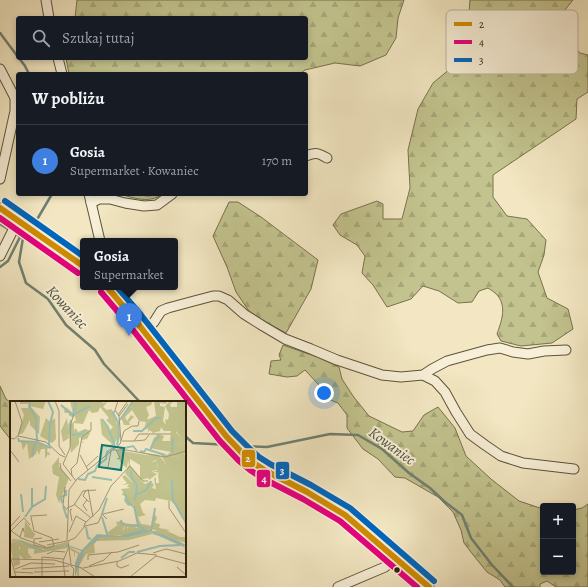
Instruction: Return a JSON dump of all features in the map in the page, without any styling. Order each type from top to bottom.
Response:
[{"type":"street","points":[[46,0],[50,16]]},
{"type":"street","points":[[58,60],[62,72]]},
{"type":"street","points":[[0,69],[15,98],[15,111],[0,179]]},
{"type":"street","points":[[308,156],[319,153],[327,158]]},
{"type":"street","points":[[99,238],[90,198],[110,199],[144,206],[157,205],[169,196]]},
{"type":"street","points":[[0,208],[18,224],[35,232],[80,264]]},
{"type":"street","points":[[0,256],[7,241],[18,224]]},
{"type":"street","points":[[110,290],[241,453],[267,472],[334,507],[430,587]]},
{"type":"street","points":[[144,332],[154,322],[161,311],[213,296],[219,296],[228,300],[244,314],[285,339],[311,348],[337,360],[382,375],[423,375],[435,381],[445,392],[470,434],[501,456],[523,464],[574,469]]},
{"type":"street","points":[[423,375],[447,361],[488,350],[500,348],[528,354],[544,351],[566,350]]},
{"type":"street","points":[[338,587],[385,567],[396,558]]},
{"type":"green space","points":[[77,0],[404,0],[398,18],[396,38],[386,55],[360,66],[335,63],[305,70],[302,72],[69,72],[66,60],[308,60],[308,16],[75,16]]},
{"type":"green space","points":[[470,0],[573,0],[565,10],[469,10]]},
{"type":"green space","points":[[578,51],[580,53],[588,55],[588,92],[577,99],[576,119],[493,175],[493,197],[507,216],[527,219],[546,240],[544,255],[538,272],[547,298],[568,309],[573,329],[552,343],[521,346],[501,341],[497,334],[503,310],[502,305],[497,295],[488,288],[479,291],[472,302],[458,303],[439,291],[423,286],[411,299],[387,307],[373,285],[362,273],[365,256],[357,245],[340,235],[333,225],[341,214],[377,201],[383,204],[383,219],[402,219],[410,188],[408,150],[418,109],[433,83],[446,72],[446,74],[578,74]]},
{"type":"green space","points":[[128,196],[159,196],[152,199]]},
{"type":"green space","points":[[229,202],[238,202],[261,217],[318,260],[311,289],[286,333],[251,314],[236,292],[213,236]]},
{"type":"green space","points":[[283,345],[317,357],[339,367],[342,379],[369,416],[402,432],[413,431],[424,415],[438,407],[455,428],[466,456],[491,479],[519,501],[540,508],[540,575],[576,575],[576,509],[582,508],[588,504],[588,587],[556,587],[547,581],[540,584],[540,587],[505,587],[500,580],[487,572],[464,543],[461,530],[453,512],[438,497],[405,478],[395,477],[378,459],[363,449],[347,428],[347,415],[338,403],[325,398],[318,384],[305,370],[297,376],[287,377],[269,374],[271,361],[281,360],[279,355]]},
{"type":"green space","points":[[0,386],[6,399],[10,402],[10,439],[0,426]]},
{"type":"waterway","name":"Kowaniec","points":[[0,33],[16,54]]},
{"type":"waterway","name":"Kowaniec","points":[[20,60],[28,72]]},
{"type":"waterway","name":"Kowaniec","points":[[32,228],[51,196]]},
{"type":"waterway","points":[[0,224],[21,237]]},
{"type":"waterway","name":"Kowaniec","points":[[29,232],[28,235],[23,238],[19,262],[26,283],[48,299],[66,325],[95,350],[104,364],[139,401]]},
{"type":"waterway","points":[[0,267],[8,261],[20,237]]},
{"type":"waterway","name":"Kowaniec","points":[[239,446],[267,447],[330,434],[358,435],[382,449],[409,473],[430,488],[462,515],[471,538],[492,565],[513,587]]},
{"type":"waterway","name":"Kowaniec","points":[[186,437],[193,443],[230,445]]},
{"type":"transit line","name":"3","points":[[5,201],[80,254]]},
{"type":"transit line","name":"2","points":[[0,208],[80,264]]},
{"type":"transit line","name":"4","points":[[0,218],[78,273]]},
{"type":"transit line","name":"2","points":[[110,290],[226,436],[244,455],[266,471],[307,492],[345,515],[429,587]]},
{"type":"transit line","name":"3","points":[[120,290],[232,431],[250,449],[270,464],[311,485],[350,508],[434,581]]},
{"type":"transit line","name":"4","points":[[101,292],[129,325],[220,441],[239,461],[262,478],[303,499],[340,521],[417,587]]},
{"type":"place","name":"Gosia","points":[[129,336]]}]
